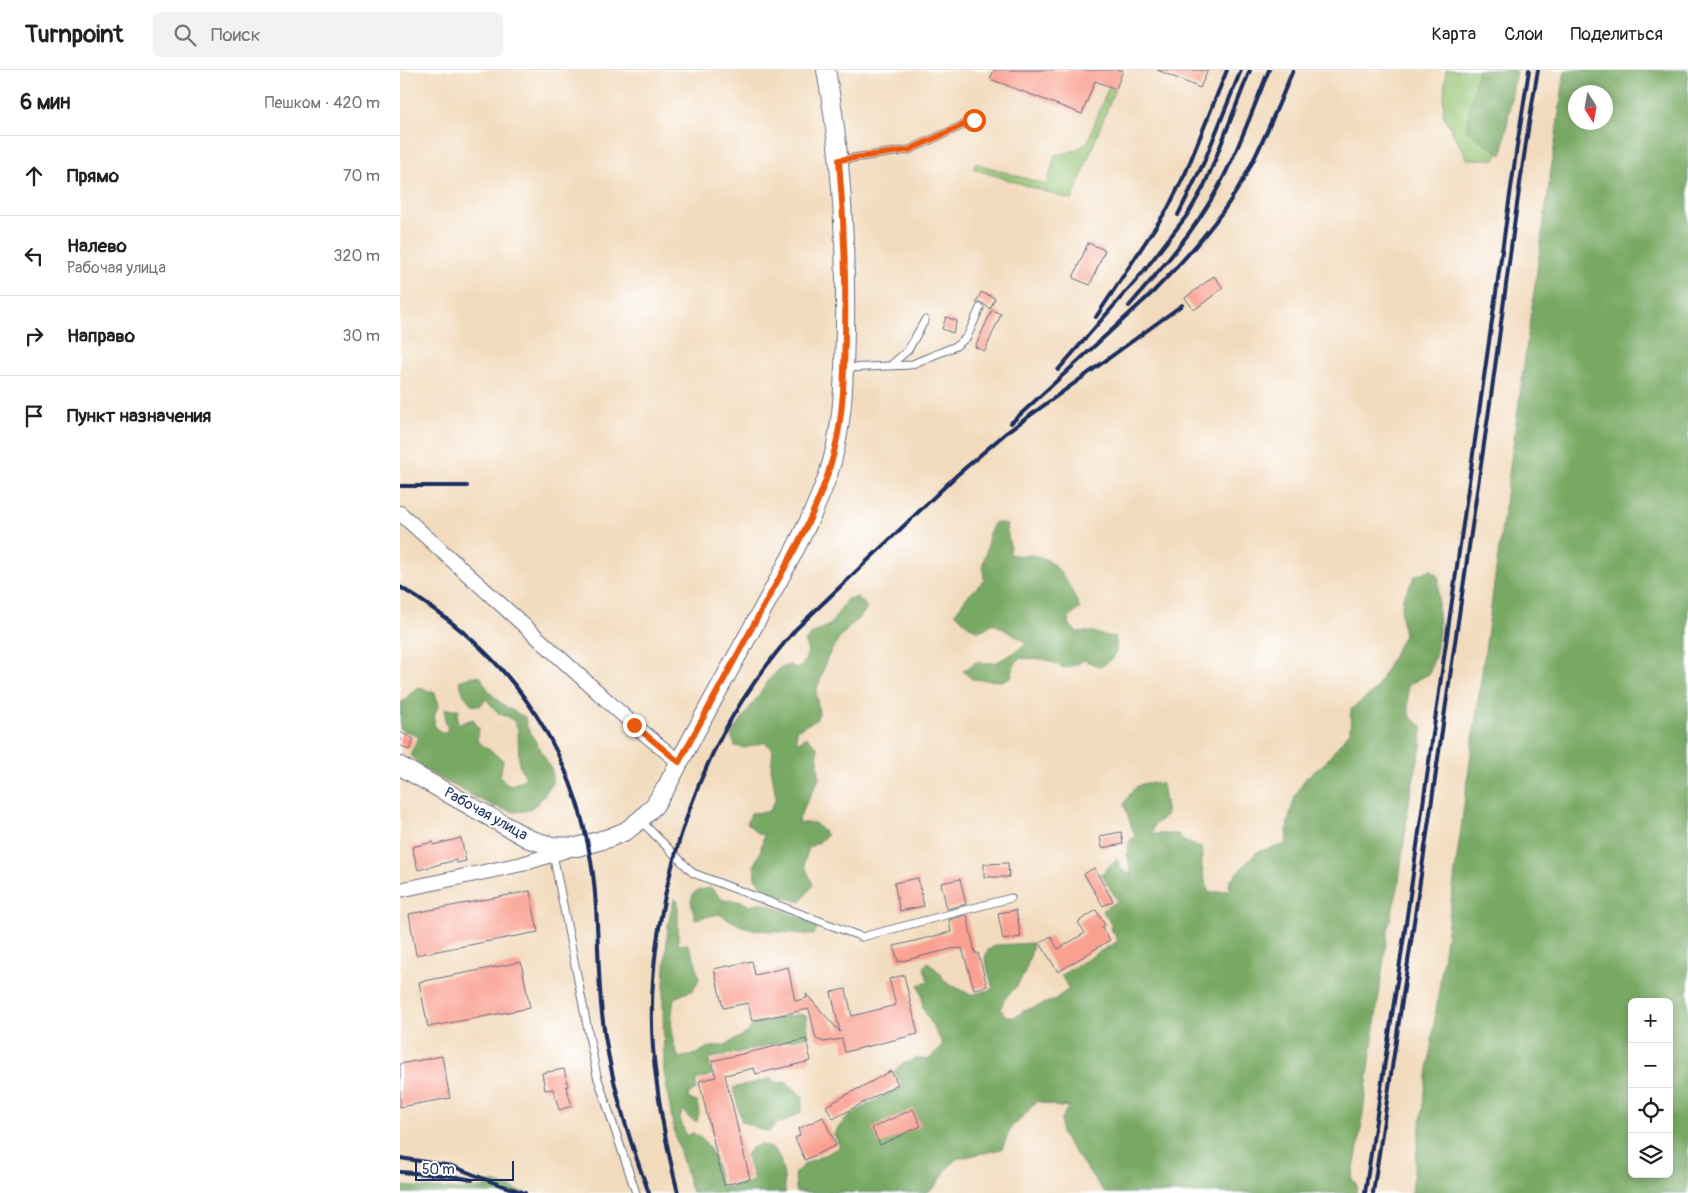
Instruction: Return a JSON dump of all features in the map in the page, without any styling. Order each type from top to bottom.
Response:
[{"type":"street","name":"Рабочая улица","points":[[400,890],[522,864],[609,838],[626,830],[640,820],[654,806],[667,786],[791,557],[828,474],[843,406],[845,237],[839,160],[826,70]]},
{"type":"street","points":[[400,514],[627,718],[679,762]]},
{"type":"street","name":"Рабочая улица","points":[[400,766],[529,839],[552,846],[577,847]]},
{"type":"lane","points":[[839,160],[909,150],[974,120]]},
{"type":"lane","points":[[844,368],[910,365],[956,346],[967,337],[980,308]]},
{"type":"lane","points":[[890,366],[908,350],[925,320]]},
{"type":"lane","points":[[640,820],[693,873],[862,937],[1011,898]]},
{"type":"lane","points":[[553,854],[597,1076],[636,1193]]},
{"type":"green space","points":[[1446,70],[1513,70],[1496,159],[1467,159],[1443,114]]},
{"type":"green space","points":[[1478,70],[1516,70],[1502,155],[1466,130]]},
{"type":"green space","points":[[1565,70],[1688,70],[1688,1193],[1411,1193]]},
{"type":"green space","points":[[1109,86],[1115,89],[1072,200],[974,169],[975,163],[1047,185],[1055,155],[1073,151],[1088,141]]},
{"type":"green space","points":[[995,522],[1006,524],[1010,554],[1035,555],[1046,559],[1059,570],[1080,608],[1070,617],[1068,624],[1077,632],[1094,632],[1115,637],[1116,652],[1109,661],[1100,667],[1084,660],[1064,668],[1044,659],[1019,658],[1014,666],[1011,677],[1002,681],[972,679],[963,671],[976,662],[995,663],[1026,644],[993,623],[978,631],[965,623],[955,613],[967,597],[984,580],[983,564],[989,533]]},
{"type":"green space","points":[[1431,569],[1439,578],[1439,630],[1436,653],[1429,674],[1408,685],[1410,717],[1422,726],[1421,747],[1410,795],[1398,888],[1388,928],[1359,1142],[1352,1179],[1357,1185],[1356,1193],[1105,1193],[1061,1134],[1061,1119],[1069,1106],[1059,1107],[1037,1101],[1012,1126],[1002,1149],[956,1159],[935,1187],[925,1193],[796,1192],[795,1173],[805,1164],[840,1147],[834,1134],[847,1119],[865,1106],[903,1086],[894,1071],[899,1066],[916,1058],[928,1060],[943,1045],[923,1008],[922,995],[918,985],[928,981],[924,968],[928,962],[941,974],[944,981],[971,995],[993,989],[985,959],[987,951],[996,945],[1033,943],[1023,975],[1002,1004],[1001,1009],[1005,1016],[1015,1017],[1024,1011],[1054,1000],[1069,989],[1061,975],[1118,941],[1110,927],[1112,925],[1102,910],[1118,901],[1101,874],[1117,859],[1121,869],[1130,875],[1127,854],[1130,840],[1135,837],[1124,804],[1139,785],[1148,783],[1162,784],[1167,815],[1154,825],[1152,834],[1178,834],[1183,841],[1203,849],[1202,866],[1209,893],[1229,890],[1230,880],[1257,852],[1286,844],[1288,822],[1295,796],[1306,778],[1325,763],[1350,731],[1351,709],[1375,691],[1404,635],[1401,614],[1403,598],[1415,576]]},
{"type":"green space","points":[[858,597],[867,607],[863,614],[839,638],[827,658],[816,692],[819,713],[816,720],[796,730],[797,743],[807,737],[817,747],[819,779],[802,811],[798,823],[815,823],[827,835],[818,843],[809,847],[804,864],[813,885],[800,902],[766,891],[755,878],[754,864],[760,853],[764,835],[756,832],[747,823],[751,813],[770,810],[776,798],[771,768],[773,750],[765,742],[745,748],[735,746],[731,735],[770,679],[781,667],[791,665],[796,669],[802,666],[808,653],[805,641],[812,634],[831,624],[847,599]]},
{"type":"green space","points":[[473,676],[481,677],[493,696],[525,717],[527,727],[552,770],[552,784],[538,803],[526,811],[514,812],[494,806],[424,770],[410,754],[419,737],[400,729],[401,703],[417,687],[435,693],[439,705],[435,713],[434,725],[442,734],[448,730],[445,721],[445,709],[459,709],[457,716],[458,724],[473,719],[479,729],[477,741],[503,760],[500,777],[510,786],[526,778],[519,765],[518,729],[514,721],[509,717],[499,714],[486,699],[480,706],[472,705],[464,695],[459,681]]},
{"type":"green space","points":[[711,888],[723,900],[741,901],[750,906],[761,902],[813,923],[817,927],[814,935],[743,927],[719,914],[695,919],[691,901],[693,894],[699,890]]},
{"type":"green space","points":[[674,899],[678,901],[678,945],[688,944],[695,960],[699,979],[693,990],[674,998],[672,1036],[679,1058],[697,1054],[706,1048],[725,1045],[747,1033],[753,1024],[799,1014],[806,1016],[809,1036],[709,1059],[712,1075],[696,1080],[696,1090],[688,1094],[689,1099],[697,1102],[699,1113],[697,1122],[688,1117],[684,1109],[680,1118],[686,1136],[693,1133],[706,1143],[710,1149],[722,1188],[754,1181],[746,1154],[752,1148],[761,1144],[773,1149],[779,1157],[784,1176],[785,1193],[692,1193],[674,1131],[664,1072],[663,1000],[668,923]]},
{"type":"green space","points":[[771,1078],[775,1083],[787,1082],[803,1097],[801,1112],[784,1122],[776,1123],[769,1132],[742,1122],[733,1088]]},
{"type":"green space","points":[[494,1182],[525,1193],[400,1193],[400,1186],[461,1190],[484,1188]]},
{"type":"building","points":[[994,70],[1123,70],[1116,89],[1095,81],[1082,114],[990,79]]},
{"type":"building","points":[[1157,70],[1208,70],[1200,88]]},
{"type":"building","points":[[1088,243],[1105,250],[1090,285],[1073,278]]},
{"type":"building","points":[[1214,276],[1223,288],[1194,310],[1185,298]]},
{"type":"building","points":[[981,292],[995,298],[990,309],[982,303],[976,303]]},
{"type":"building","points":[[992,310],[1001,314],[985,351],[975,347]]},
{"type":"building","points":[[946,317],[957,321],[953,333],[942,329]]},
{"type":"building","points":[[400,732],[414,739],[409,750],[400,745]]},
{"type":"building","points":[[1121,832],[1123,844],[1102,848],[1100,836]]},
{"type":"building","points":[[461,838],[466,861],[457,863],[456,860],[418,870],[412,847],[433,842],[433,845]]},
{"type":"building","points":[[1008,863],[1009,877],[984,877],[984,864]]},
{"type":"building","points":[[1094,868],[1113,901],[1103,906],[1084,874]]},
{"type":"building","points":[[918,878],[924,906],[900,911],[894,883]]},
{"type":"building","points":[[960,879],[966,904],[947,909],[941,883]]},
{"type":"building","points":[[530,891],[538,932],[416,955],[409,914]]},
{"type":"building","points":[[1016,910],[1021,937],[1003,940],[998,913]]},
{"type":"building","points":[[1096,910],[1105,925],[1102,927],[1110,940],[1058,972],[1040,943],[1051,936],[1058,949],[1085,933],[1078,922]]},
{"type":"building","points":[[967,915],[975,953],[978,953],[987,986],[974,989],[962,948],[898,962],[894,946],[951,932],[949,920]]},
{"type":"building","points":[[752,961],[755,975],[788,967],[795,1001],[807,998],[806,994],[840,1032],[831,992],[846,989],[852,1016],[896,1005],[889,979],[904,975],[918,1034],[845,1052],[842,1039],[824,1042],[816,1039],[809,1009],[752,1021],[748,1003],[723,1008],[714,969]]},
{"type":"building","points":[[521,962],[530,1008],[428,1027],[419,982]]},
{"type":"building","points":[[806,1039],[811,1061],[756,1074],[754,1068],[725,1075],[750,1179],[724,1185],[699,1081],[716,1077],[712,1061]]},
{"type":"building","points":[[442,1056],[450,1098],[400,1107],[400,1064]]},
{"type":"building","points":[[564,1069],[568,1086],[566,1086],[572,1106],[559,1110],[553,1089],[545,1090],[542,1073]]},
{"type":"building","points":[[891,1071],[898,1084],[833,1119],[826,1106]]},
{"type":"building","points":[[913,1109],[921,1126],[880,1145],[872,1128]]},
{"type":"building","points":[[823,1117],[836,1145],[805,1160],[795,1138],[800,1135],[798,1129]]},
{"type":"railway","points":[[1096,317],[1168,208],[1186,172],[1227,70]]},
{"type":"railway","points":[[1178,215],[1204,162],[1241,70]]},
{"type":"railway","points":[[1058,370],[1144,271],[1188,214],[1203,188],[1213,165],[1250,70]]},
{"type":"railway","points":[[1129,306],[1186,237],[1215,193],[1237,148],[1269,70]]},
{"type":"railway","points":[[1011,423],[1153,292],[1214,224],[1235,194],[1251,165],[1293,70]]},
{"type":"railway","points":[[1365,1193],[1406,923],[1529,70]]},
{"type":"railway","points":[[1373,1193],[1490,403],[1524,153],[1538,70]]},
{"type":"railway","points":[[678,1193],[662,1121],[653,1048],[652,1005],[655,959],[672,868],[685,823],[701,779],[720,739],[754,682],[796,629],[957,475],[1006,433],[1182,305]]},
{"type":"railway","points":[[400,486],[467,486]]},
{"type":"railway","points":[[400,587],[439,613],[474,642],[505,673],[531,707],[553,744],[571,784],[584,828],[593,874],[600,997],[609,1060],[626,1127],[649,1193]]},
{"type":"railway","points":[[400,1158],[452,1166],[525,1193]]},
{"type":"railway","points":[[400,1172],[452,1176],[472,1180]]},
{"type":"route","points":[[634,725],[679,762],[791,557],[828,474],[843,406],[846,280],[839,160],[909,150],[974,120]]}]
